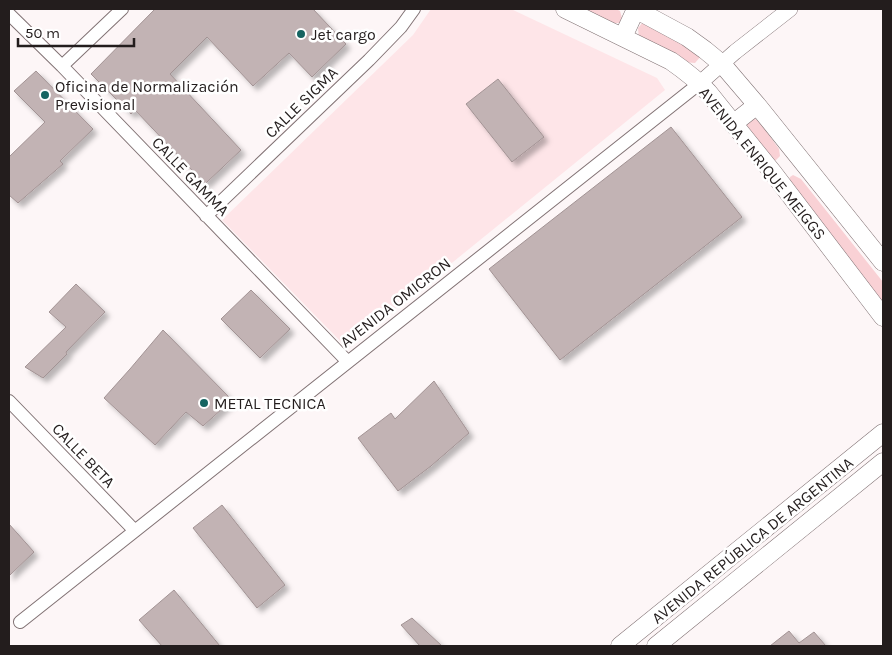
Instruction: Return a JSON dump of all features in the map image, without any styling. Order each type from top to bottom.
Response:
[{"type":"main road","name":"AVENIDA ENRIQUE MEIGGS","points":[[565,9],[670,61],[700,84],[774,174],[883,317]]},
{"type":"main road","name":"AVENIDA ENRIQUE MEIGGS","points":[[635,9],[687,37],[722,64],[883,262]]},
{"type":"main road","points":[[623,37],[635,9]]},
{"type":"main road","points":[[734,124],[757,105]]},
{"type":"main road","name":"AVENIDA REPÚBLICA DE ARGENTINA","points":[[620,646],[883,433]]},
{"type":"main road","name":"AVENIDA REPÚBLICA DE ARGENTINA","points":[[656,646],[883,462]]},
{"type":"main road","points":[[703,580],[717,597]]},
{"type":"street","points":[[62,66],[122,9]]},
{"type":"street","name":"CALLE SIGMA","points":[[206,216],[369,60],[414,9]]},
{"type":"street","name":"AVENIDA OMICRON","points":[[20,622],[700,84],[735,52],[790,9]]},
{"type":"street","name":"CALLE GAMMA","points":[[9,14],[62,66],[348,362]]},
{"type":"street","name":"CALLE BETA","points":[[9,401],[135,531]]},
{"type":"shaded area","points":[[431,9],[511,9],[657,78],[665,90],[347,348],[222,220],[413,35]]},
{"type":"shaded area","points":[[584,9],[616,9],[620,11],[622,18],[620,23],[612,23]]},
{"type":"shaded area","points":[[643,22],[692,45],[701,56],[695,63],[684,62],[639,38],[638,28]]},
{"type":"shaded area","points":[[751,117],[759,121],[779,149],[780,156],[775,161],[745,131],[746,121]]},
{"type":"shaded area","points":[[793,175],[801,179],[883,282],[883,303],[788,183]]},
{"type":"building","points":[[155,9],[313,9],[346,44],[312,77],[289,53],[253,86],[207,37],[170,74],[241,150],[205,184],[135,110],[131,114],[91,74]]},
{"type":"building","points":[[36,71],[93,129],[60,161],[63,164],[18,203],[9,195],[9,157],[45,122],[14,91]]},
{"type":"building","points":[[498,79],[544,137],[512,162],[466,104]]},
{"type":"building","points":[[671,127],[742,217],[560,360],[489,269]]},
{"type":"building","points":[[76,284],[105,312],[43,378],[25,367],[66,327],[49,312]]},
{"type":"building","points":[[251,290],[290,329],[260,358],[221,319]]},
{"type":"building","points":[[163,330],[232,400],[203,426],[186,412],[155,445],[104,398]]},
{"type":"building","points":[[434,381],[469,433],[431,466],[398,491],[358,438],[391,413],[395,419]]},
{"type":"building","points":[[222,505],[285,585],[257,608],[193,528]]},
{"type":"building","points":[[9,524],[34,552],[9,576]]},
{"type":"building","points":[[174,590],[220,646],[162,646],[139,620]]},
{"type":"building","points":[[412,618],[442,646],[420,646],[401,625]]},
{"type":"building","points":[[789,631],[799,643],[814,632],[826,646],[770,646]]},
{"type":"place","name":"Jet cargo","points":[[301,34]]},
{"type":"place","name":"Oficina de Normalización Previsional","points":[[45,95]]},
{"type":"place","name":"METAL TECNICA","points":[[204,403]]}]
